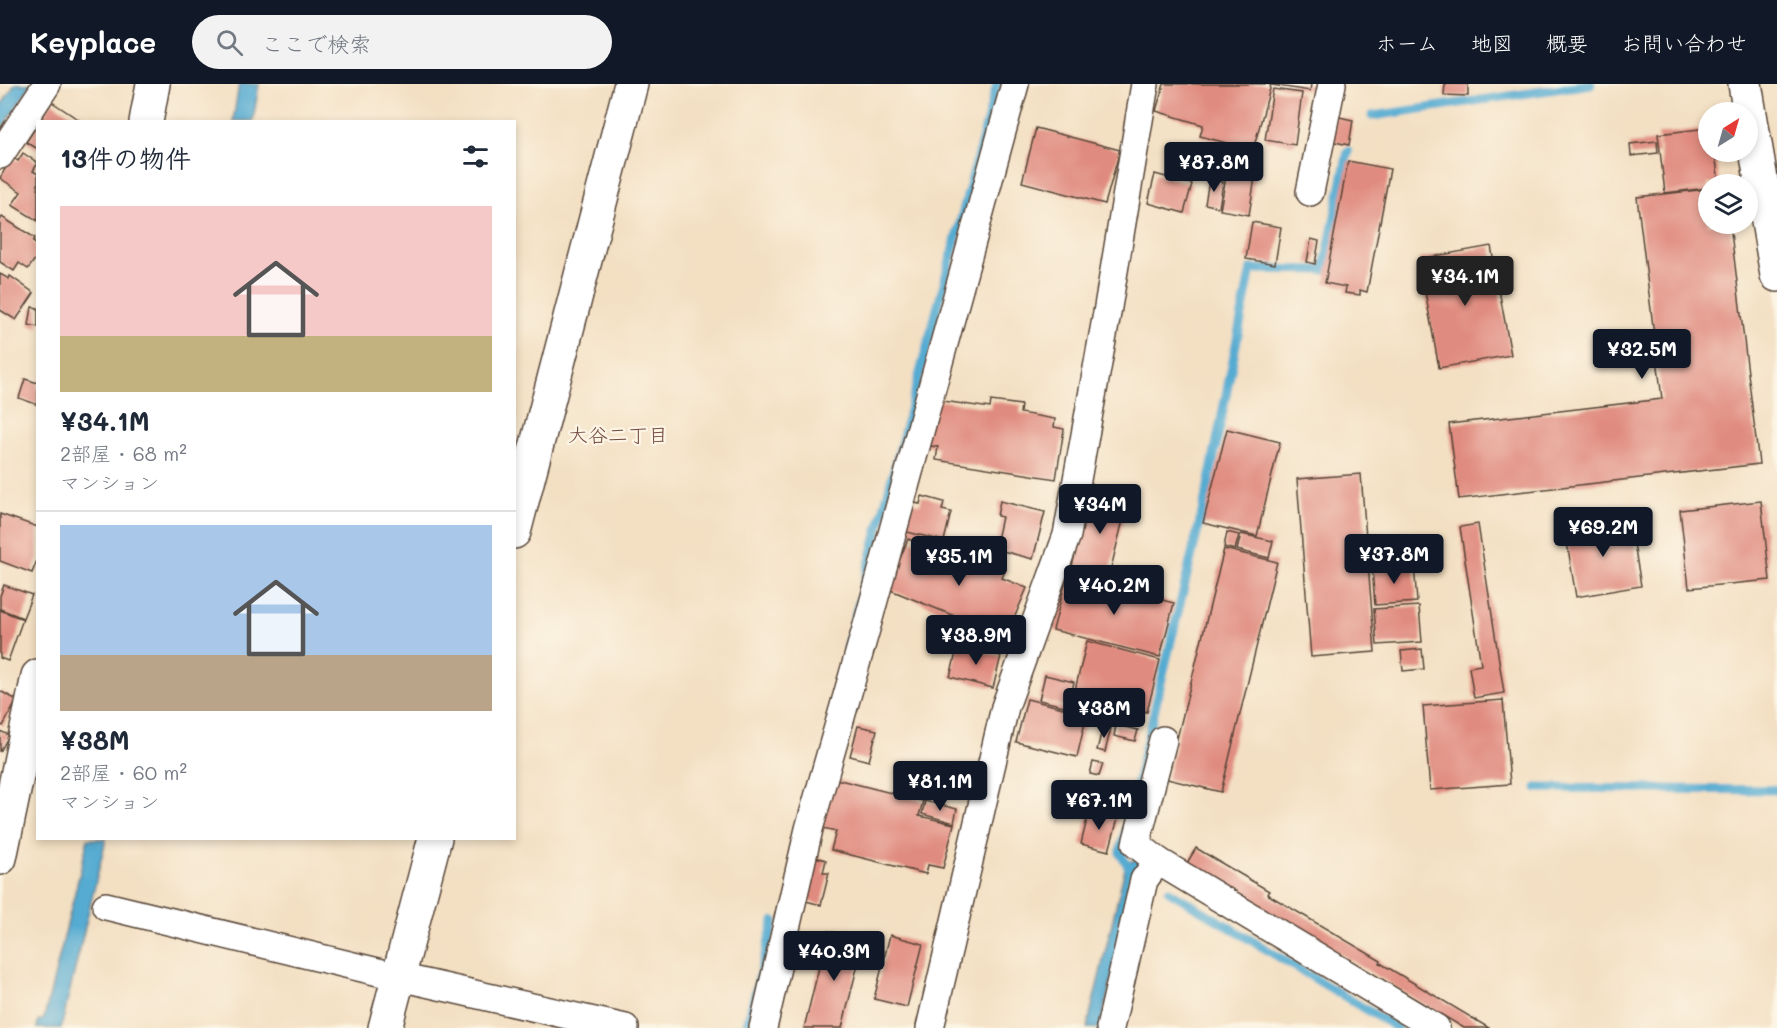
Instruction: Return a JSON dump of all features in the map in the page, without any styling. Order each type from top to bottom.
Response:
[{"type":"street","points":[[0,156],[47,84]]},
{"type":"street","points":[[146,120],[153,84]]},
{"type":"street","points":[[516,524],[631,84]]},
{"type":"street","points":[[764,1028],[809,829],[1015,84]]},
{"type":"street","points":[[930,1028],[1005,707],[1067,535],[1145,84]]},
{"type":"street","points":[[1310,192],[1332,84]]},
{"type":"street","points":[[1744,84],[1777,275]]},
{"type":"street","points":[[0,858],[36,686]]},
{"type":"street","points":[[1163,740],[1136,844],[1158,861],[1436,1028]]},
{"type":"street","points":[[385,1028],[434,840]]},
{"type":"street","points":[[1110,1028],[1144,880],[1158,861]]},
{"type":"street","points":[[106,906],[399,977],[625,1028]]},
{"type":"water","points":[[15,84],[31,84],[0,132],[0,107]]},
{"type":"water","points":[[239,84],[259,84],[253,120],[233,120]]},
{"type":"water","points":[[88,840],[106,840],[61,1028],[37,1028],[38,1021],[44,1019]]},
{"type":"water","points":[[1140,857],[1100,1028],[1087,1028],[1126,864]]},
{"type":"building","points":[[1164,84],[1271,85],[1253,150],[1200,136],[1203,125],[1156,111]]},
{"type":"building","points":[[1272,84],[1311,84],[1310,91]]},
{"type":"building","points":[[1445,84],[1468,84],[1468,96],[1444,95]]},
{"type":"building","points":[[1273,89],[1302,93],[1295,145],[1265,140]]},
{"type":"building","points":[[52,102],[79,120],[40,120]]},
{"type":"building","points":[[1335,116],[1353,120],[1349,145],[1330,141]]},
{"type":"building","points":[[36,127],[36,148],[26,142]]},
{"type":"building","points":[[1036,128],[1120,150],[1105,204],[1022,182]]},
{"type":"building","points":[[1698,129],[1698,162],[1716,162],[1718,174],[1698,174],[1698,189],[1665,193],[1658,134]]},
{"type":"building","points":[[1657,141],[1658,153],[1631,156],[1630,144]]},
{"type":"building","points":[[23,153],[36,162],[33,171],[36,173],[36,220],[12,205],[21,192],[0,178],[12,157],[18,161]]},
{"type":"building","points":[[1348,161],[1390,169],[1367,292],[1360,290],[1360,295],[1345,293],[1346,287],[1325,283]]},
{"type":"building","points":[[1228,166],[1256,171],[1249,215],[1220,210]]},
{"type":"building","points":[[1155,174],[1192,184],[1184,213],[1148,203]]},
{"type":"building","points":[[1209,180],[1223,182],[1219,207],[1205,204]]},
{"type":"building","points":[[1698,190],[1698,234],[1731,234],[1759,464],[1459,499],[1449,424],[1662,399],[1637,197]]},
{"type":"building","points":[[2,217],[35,238],[33,242],[36,244],[36,258],[28,269],[19,263],[14,271],[0,262],[0,221]]},
{"type":"building","points":[[1252,222],[1281,227],[1275,264],[1246,259]]},
{"type":"building","points":[[1311,239],[1319,241],[1315,264],[1307,262]]},
{"type":"building","points":[[1491,246],[1511,355],[1439,368],[1419,259]]},
{"type":"building","points":[[0,274],[9,279],[10,276],[34,293],[16,320],[0,310]]},
{"type":"building","points":[[32,307],[36,308],[36,327],[29,325]]},
{"type":"building","points":[[25,379],[36,382],[36,404],[19,398]]},
{"type":"building","points":[[930,399],[990,408],[991,401],[1021,405],[1020,413],[1055,419],[1054,427],[1064,429],[1056,479],[936,460],[938,447],[924,445]]},
{"type":"building","points":[[1227,429],[1280,442],[1257,536],[1203,523]]},
{"type":"building","points":[[1361,474],[1375,652],[1311,657],[1297,479]]},
{"type":"building","points":[[1090,495],[1127,504],[1109,576],[1072,566]]},
{"type":"building","points":[[922,496],[944,502],[942,510],[951,512],[944,541],[903,531],[910,502],[920,504]]},
{"type":"building","points":[[1000,501],[1045,512],[1033,559],[995,549],[1002,517],[997,516]]},
{"type":"building","points":[[1761,501],[1770,580],[1689,588],[1680,510]]},
{"type":"building","points":[[0,514],[36,526],[36,563],[32,573],[0,561]]},
{"type":"building","points":[[1630,519],[1641,586],[1576,597],[1565,530]]},
{"type":"building","points":[[1478,524],[1504,693],[1474,698],[1469,667],[1481,665],[1460,527]]},
{"type":"building","points":[[1227,532],[1239,535],[1235,550],[1224,547]]},
{"type":"building","points":[[1241,534],[1273,541],[1269,558],[1237,550]]},
{"type":"building","points":[[908,539],[958,559],[962,550],[1006,569],[1002,578],[1027,588],[1006,637],[888,589]]},
{"type":"building","points":[[1224,549],[1277,562],[1221,792],[1167,779]]},
{"type":"building","points":[[1414,565],[1417,602],[1375,605],[1372,568]]},
{"type":"building","points":[[1067,576],[1174,603],[1160,657],[1053,630]]},
{"type":"building","points":[[4,585],[32,595],[23,618],[0,609],[0,596]]},
{"type":"building","points":[[1419,606],[1422,642],[1377,645],[1374,609]]},
{"type":"building","points":[[0,610],[23,619],[8,661],[0,658]]},
{"type":"building","points":[[1087,641],[1160,660],[1147,712],[1074,694]]},
{"type":"building","points":[[958,645],[1001,656],[993,688],[950,677]]},
{"type":"building","points":[[1422,649],[1424,669],[1403,671],[1401,651]]},
{"type":"building","points":[[1045,675],[1074,682],[1068,707],[1039,700]]},
{"type":"building","points":[[0,691],[17,700],[3,726],[0,724]]},
{"type":"building","points":[[1027,699],[1087,714],[1077,757],[1016,742]]},
{"type":"building","points":[[1503,700],[1510,784],[1430,790],[1423,706]]},
{"type":"building","points":[[1116,725],[1138,730],[1135,741],[1114,736]]},
{"type":"building","points":[[858,726],[877,730],[869,761],[850,756]]},
{"type":"building","points":[[1103,726],[1111,728],[1105,752],[1097,750]]},
{"type":"building","points":[[0,731],[9,735],[0,752]]},
{"type":"building","points":[[1093,762],[1103,764],[1099,776],[1090,774]]},
{"type":"building","points":[[832,778],[923,801],[919,816],[954,824],[943,868],[928,865],[926,874],[831,850],[836,831],[819,827]]},
{"type":"building","points":[[925,801],[957,809],[954,823],[922,814]]},
{"type":"building","points":[[1089,811],[1118,818],[1109,851],[1081,844]]},
{"type":"building","points":[[1196,848],[1269,891],[1267,894],[1489,1028],[1464,1028],[1187,863]]},
{"type":"building","points":[[812,856],[826,860],[823,873],[829,873],[821,905],[802,900]]},
{"type":"building","points":[[828,931],[864,940],[842,1028],[804,1028]]},
{"type":"building","points":[[890,935],[923,944],[907,1007],[874,999]]},
{"type":"waterway","points":[[847,647],[997,84]]},
{"type":"waterway","points":[[1372,116],[1591,84]]},
{"type":"waterway","points":[[1130,874],[1131,871],[1120,853],[1206,496],[1251,269],[1324,270],[1348,151]]},
{"type":"waterway","points":[[1537,788],[1777,790]]},
{"type":"waterway","points":[[1169,891],[1397,1028]]},
{"type":"waterway","points":[[746,1028],[774,921]]},
{"type":"district","name":"大谷二丁目","points":[[618,434]]}]
